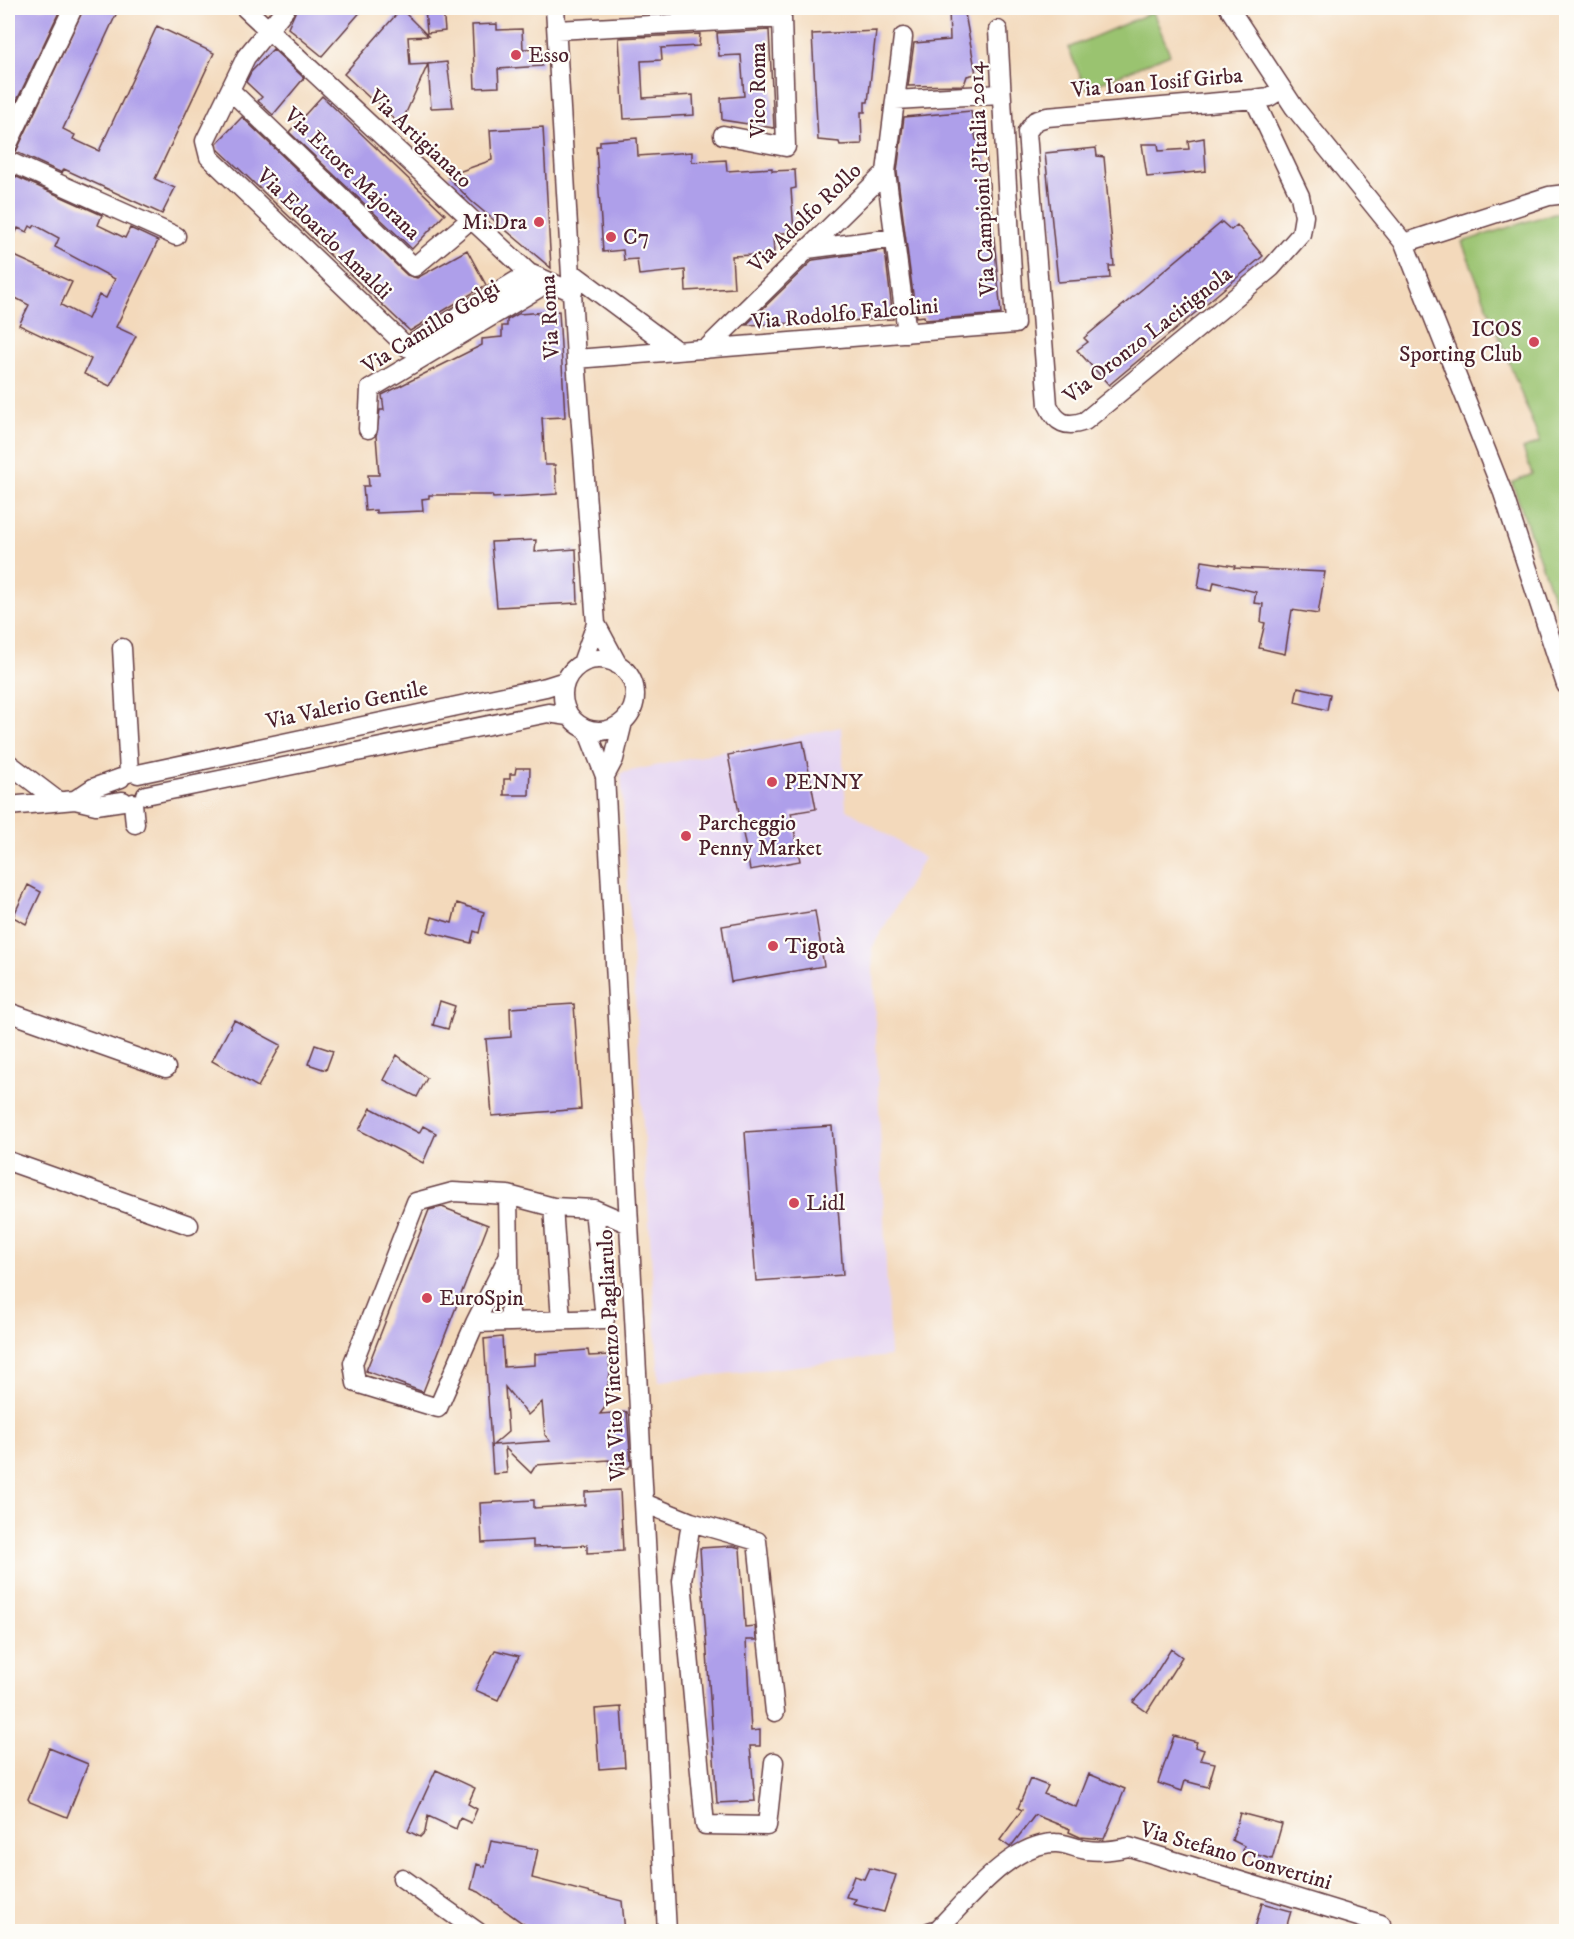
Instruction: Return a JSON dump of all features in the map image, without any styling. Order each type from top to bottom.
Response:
[{"type":"street","points":[[8,144],[73,8]]},
{"type":"street","name":"Via Artigianato","points":[[245,8],[529,273],[573,292]]},
{"type":"street","name":"Via Edoardo Amaldi","points":[[286,8],[246,57],[205,141],[209,157],[406,346],[529,273]]},
{"type":"street","name":"Via Roma","points":[[555,8],[576,359],[596,624],[618,665]]},
{"type":"street","points":[[1229,8],[1282,89],[1404,243],[1503,493],[1566,685]]},
{"type":"street","name":"Vico Roma","points":[[557,30],[782,18],[786,147],[723,135]]},
{"type":"street","name":"Via Campioni d'Italia 2014","points":[[998,30],[1015,324]]},
{"type":"street","name":"Via Adolfo Rollo","points":[[706,349],[886,172],[903,37]]},
{"type":"street","name":"Via Ioan Iosif Girba","points":[[1035,121],[1047,117],[1254,99],[1269,97],[1282,89]]},
{"type":"street","name":"Via Ettore Majorana","points":[[230,90],[414,267],[471,219]]},
{"type":"street","points":[[895,100],[1001,94]]},
{"type":"street","name":"Via Oronzo Lacirignola","points":[[1035,121],[1027,132],[1048,405],[1052,415],[1062,424],[1073,425],[1085,421],[1271,268],[1301,234],[1304,216],[1300,196],[1254,99]]},
{"type":"street","points":[[8,161],[176,236]]},
{"type":"street","points":[[886,172],[907,333]]},
{"type":"street","points":[[1404,243],[1550,196],[1566,194]]},
{"type":"street","points":[[807,249],[894,238]]},
{"type":"street","points":[[571,272],[678,351]]},
{"type":"street","name":"Via Camillo Golgi","points":[[368,429],[370,388],[549,282]]},
{"type":"street","name":"Via Rodolfo Falcolini","points":[[576,359],[1015,324]]},
{"type":"street","name":"Via Roma","points":[[582,663],[596,624]]},
{"type":"street","points":[[122,648],[129,775],[117,788],[134,800]]},
{"type":"street","points":[[594,659],[618,665],[633,684],[635,695],[633,706],[623,722],[609,730],[587,730],[569,716],[562,693],[565,681],[572,670],[594,659]]},
{"type":"street","name":"Via Valerio Gentile","points":[[67,801],[93,788],[129,775],[546,687],[565,681]]},
{"type":"street","name":"Via Valerio Gentile","points":[[8,806],[67,801],[96,805],[134,800],[548,713],[569,716]]},
{"type":"street","name":"Via Vito Vincenzo Pagliarulo","points":[[605,776],[614,759],[623,722]]},
{"type":"street","name":"Via Vito Vincenzo Pagliarulo","points":[[587,730],[605,776],[667,1932]]},
{"type":"street","points":[[8,763],[67,801]]},
{"type":"street","points":[[129,775],[146,781],[134,800],[135,825]]},
{"type":"street","points":[[8,1012],[166,1068]]},
{"type":"street","points":[[8,1161],[189,1226]]},
{"type":"street","points":[[509,1256],[475,1323],[438,1408],[357,1383],[353,1363],[417,1202],[453,1192],[508,1195],[553,1207],[594,1209],[629,1224]]},
{"type":"street","points":[[508,1195],[510,1322]]},
{"type":"street","points":[[553,1207],[561,1320]]},
{"type":"street","points":[[594,1209],[605,1320]]},
{"type":"street","points":[[475,1323],[605,1320],[613,1327],[635,1327]]},
{"type":"street","points":[[644,1503],[691,1522],[757,1541],[775,1712]]},
{"type":"street","points":[[691,1522],[682,1581],[705,1825],[767,1826],[774,1762]]},
{"type":"street","name":"Via Stefano Convertini","points":[[929,1932],[938,1929],[1006,1862],[1032,1846],[1056,1843],[1086,1850],[1107,1851],[1129,1847],[1381,1924]]},
{"type":"street","points":[[402,1878],[478,1932]]},
{"type":"shaded area","points":[[841,727],[846,809],[924,858],[872,948],[890,1356],[659,1381],[621,773]]},
{"type":"green space","points":[[1153,12],[1170,54],[1086,89],[1068,48]]},
{"type":"green space","name":"ICOS Sporting Club","points":[[1566,212],[1566,633],[1512,483],[1532,474],[1523,449],[1540,442],[1462,242],[1554,213]]},
{"type":"building","points":[[8,8],[61,8],[8,119]]},
{"type":"building","points":[[84,8],[119,8],[63,129],[75,135],[73,139],[99,151],[157,26],[214,53],[155,179],[175,188],[162,214],[64,169],[62,173],[16,152]]},
{"type":"building","points":[[297,8],[364,8],[322,56],[288,28]]},
{"type":"building","points":[[425,8],[443,8],[445,31],[427,33]]},
{"type":"building","points":[[716,8],[768,8],[716,10]]},
{"type":"building","points":[[949,8],[964,8],[976,74],[967,76],[964,85],[908,86],[914,43],[950,40]]},
{"type":"building","points":[[401,9],[428,36],[408,37],[410,65],[428,64],[400,126],[376,100],[374,102],[344,74]]},
{"type":"building","points":[[497,24],[497,30],[522,29],[523,49],[541,48],[542,66],[498,69],[499,87],[475,88],[472,25]]},
{"type":"building","points":[[769,30],[774,128],[722,120],[721,98],[744,96],[741,55],[719,56],[717,33]]},
{"type":"building","points":[[876,31],[868,102],[865,102],[865,112],[861,112],[862,144],[840,145],[839,142],[818,140],[812,34]]},
{"type":"building","points":[[700,34],[699,46],[661,48],[662,60],[641,61],[643,98],[693,95],[694,115],[624,119],[619,38]]},
{"type":"building","points":[[273,49],[304,78],[273,115],[258,101],[262,97],[246,82],[251,72]]},
{"type":"building","points":[[447,62],[453,107],[431,108],[428,64]]},
{"type":"building","points":[[322,96],[445,214],[412,249],[289,132]]},
{"type":"building","points":[[971,111],[976,140],[985,140],[1001,314],[925,320],[924,316],[916,317],[897,172],[904,117]]},
{"type":"building","points":[[242,117],[407,275],[417,278],[467,250],[486,285],[410,331],[218,149],[217,143]]},
{"type":"building","points":[[543,127],[551,268],[471,201],[447,176],[492,160],[490,130]]},
{"type":"building","points":[[637,138],[638,156],[692,152],[692,162],[726,160],[727,171],[772,168],[772,171],[795,170],[796,188],[791,189],[794,232],[773,234],[774,254],[732,256],[734,288],[686,291],[685,270],[639,275],[637,259],[624,260],[623,250],[603,252],[596,146],[600,146],[600,141]]},
{"type":"building","points":[[1204,138],[1206,171],[1147,177],[1142,144],[1158,144],[1159,151],[1189,149],[1188,141]]},
{"type":"building","points":[[1096,148],[1097,156],[1104,157],[1114,266],[1109,266],[1110,278],[1058,282],[1045,153]]},
{"type":"building","points":[[8,173],[102,215],[98,225],[125,238],[130,228],[158,241],[116,327],[136,336],[110,386],[84,374],[91,359],[19,325],[29,305],[8,294],[8,253],[72,282],[61,305],[88,319],[99,295],[106,298],[115,279],[55,247],[59,238],[35,225],[33,228],[30,226],[27,232],[18,228],[8,250]]},
{"type":"building","points":[[1222,222],[1231,230],[1237,225],[1263,256],[1109,385],[1077,350],[1088,342],[1084,338]]},
{"type":"building","points":[[885,250],[893,319],[746,325],[813,260]]},
{"type":"building","points":[[559,311],[565,417],[542,418],[545,465],[555,465],[557,494],[493,498],[492,495],[429,495],[429,498],[422,499],[423,511],[376,513],[376,510],[365,511],[363,486],[369,486],[368,475],[379,475],[376,436],[380,410],[384,410],[382,395],[482,345],[482,339],[502,337],[502,326],[507,326],[507,320],[518,314]]},
{"type":"building","points":[[536,540],[535,552],[576,549],[578,603],[497,607],[491,542]]},
{"type":"building","points":[[1202,561],[1235,566],[1234,568],[1325,572],[1318,614],[1292,610],[1285,654],[1259,648],[1265,623],[1261,622],[1263,604],[1254,603],[1256,592],[1214,582],[1212,591],[1198,588]]},
{"type":"building","points":[[1298,687],[1330,694],[1327,710],[1295,702]]},
{"type":"building","name":"PENNY","points":[[803,741],[816,809],[791,813],[800,861],[750,870],[728,755]]},
{"type":"building","points":[[516,768],[530,768],[529,795],[504,795],[504,779],[510,779],[510,774],[515,774]]},
{"type":"building","points":[[28,885],[41,892],[26,924],[13,917]]},
{"type":"building","points":[[457,903],[484,912],[479,933],[474,931],[471,943],[428,932],[432,917],[452,923]]},
{"type":"building","name":"Tigotà","points":[[815,911],[824,966],[731,982],[722,926]]},
{"type":"building","points":[[440,1001],[455,1006],[448,1029],[433,1025]]},
{"type":"building","points":[[574,1004],[581,1109],[492,1116],[486,1039],[511,1037],[510,1008]]},
{"type":"building","points":[[234,1020],[281,1045],[258,1087],[212,1061]]},
{"type":"building","points":[[315,1045],[333,1051],[326,1070],[308,1064]]},
{"type":"building","points":[[397,1055],[427,1078],[417,1097],[384,1080]]},
{"type":"building","points":[[371,1108],[419,1133],[423,1126],[436,1133],[423,1163],[359,1130]]},
{"type":"building","name":"Lidl","points":[[832,1126],[843,1275],[756,1281],[745,1132]]},
{"type":"building","name":"EuroSpin","points":[[442,1207],[488,1225],[423,1392],[366,1371],[429,1210]]},
{"type":"building","points":[[502,1337],[504,1367],[535,1365],[535,1354],[588,1350],[589,1356],[609,1355],[610,1374],[606,1395],[611,1399],[600,1414],[627,1412],[631,1465],[628,1468],[610,1469],[609,1460],[536,1465],[531,1473],[505,1448],[507,1473],[493,1474],[484,1339]],"holes":[[[505,1387],[528,1415],[542,1402],[545,1435],[550,1441],[493,1445],[508,1432]]]},
{"type":"building","points":[[620,1490],[623,1551],[587,1553],[587,1545],[533,1547],[533,1540],[482,1543],[480,1503],[534,1500],[534,1508],[585,1505],[585,1492]]},
{"type":"building","points":[[733,1546],[740,1548],[745,1627],[755,1626],[756,1640],[746,1640],[751,1731],[760,1730],[760,1746],[750,1746],[755,1801],[717,1803],[700,1548]]},
{"type":"building","points":[[1171,1649],[1182,1657],[1147,1712],[1133,1702],[1149,1684]]},
{"type":"building","points":[[495,1650],[519,1656],[498,1700],[475,1690]]},
{"type":"building","points":[[621,1707],[625,1767],[599,1769],[595,1709]]},
{"type":"building","points":[[1174,1736],[1197,1742],[1195,1747],[1204,1750],[1200,1760],[1215,1763],[1208,1787],[1185,1781],[1182,1791],[1158,1783]]},
{"type":"building","points":[[49,1748],[88,1764],[67,1817],[30,1802],[28,1799]]},
{"type":"building","points":[[436,1770],[475,1788],[468,1804],[477,1809],[471,1823],[460,1818],[456,1829],[428,1816],[425,1832],[420,1837],[408,1831]]},
{"type":"building","points":[[1089,1774],[1125,1789],[1104,1839],[1080,1837],[1069,1832],[1070,1829],[1035,1815],[1010,1847],[1000,1840],[1022,1810],[1018,1808],[1030,1779],[1048,1786],[1044,1794],[1076,1807]]},
{"type":"building","points":[[1240,1813],[1282,1824],[1272,1859],[1243,1851],[1244,1846],[1232,1840]]},
{"type":"building","points":[[491,1841],[538,1849],[532,1878],[622,1901],[625,1932],[535,1932],[479,1892],[471,1889],[477,1864],[485,1867]]},
{"type":"building","points":[[869,1868],[896,1875],[884,1912],[853,1904],[856,1899],[846,1897],[854,1876],[864,1879]]},
{"type":"building","points":[[1262,1903],[1291,1911],[1285,1932],[1254,1932]]},
{"type":"place","name":"Esso","points":[[516,55]]},
{"type":"place","name":"Mi.Dra","points":[[539,222]]},
{"type":"place","name":"C7","points":[[611,237]]},
{"type":"place","name":"ICOS Sporting Club","points":[[1534,342]]},
{"type":"place","name":"PENNY","points":[[772,782]]},
{"type":"place","name":"Parcheggio Penny Market","points":[[686,836]]},
{"type":"place","name":"Tigotà","points":[[773,946]]},
{"type":"place","name":"Lidl","points":[[794,1203]]},
{"type":"place","name":"EuroSpin","points":[[427,1298]]}]
